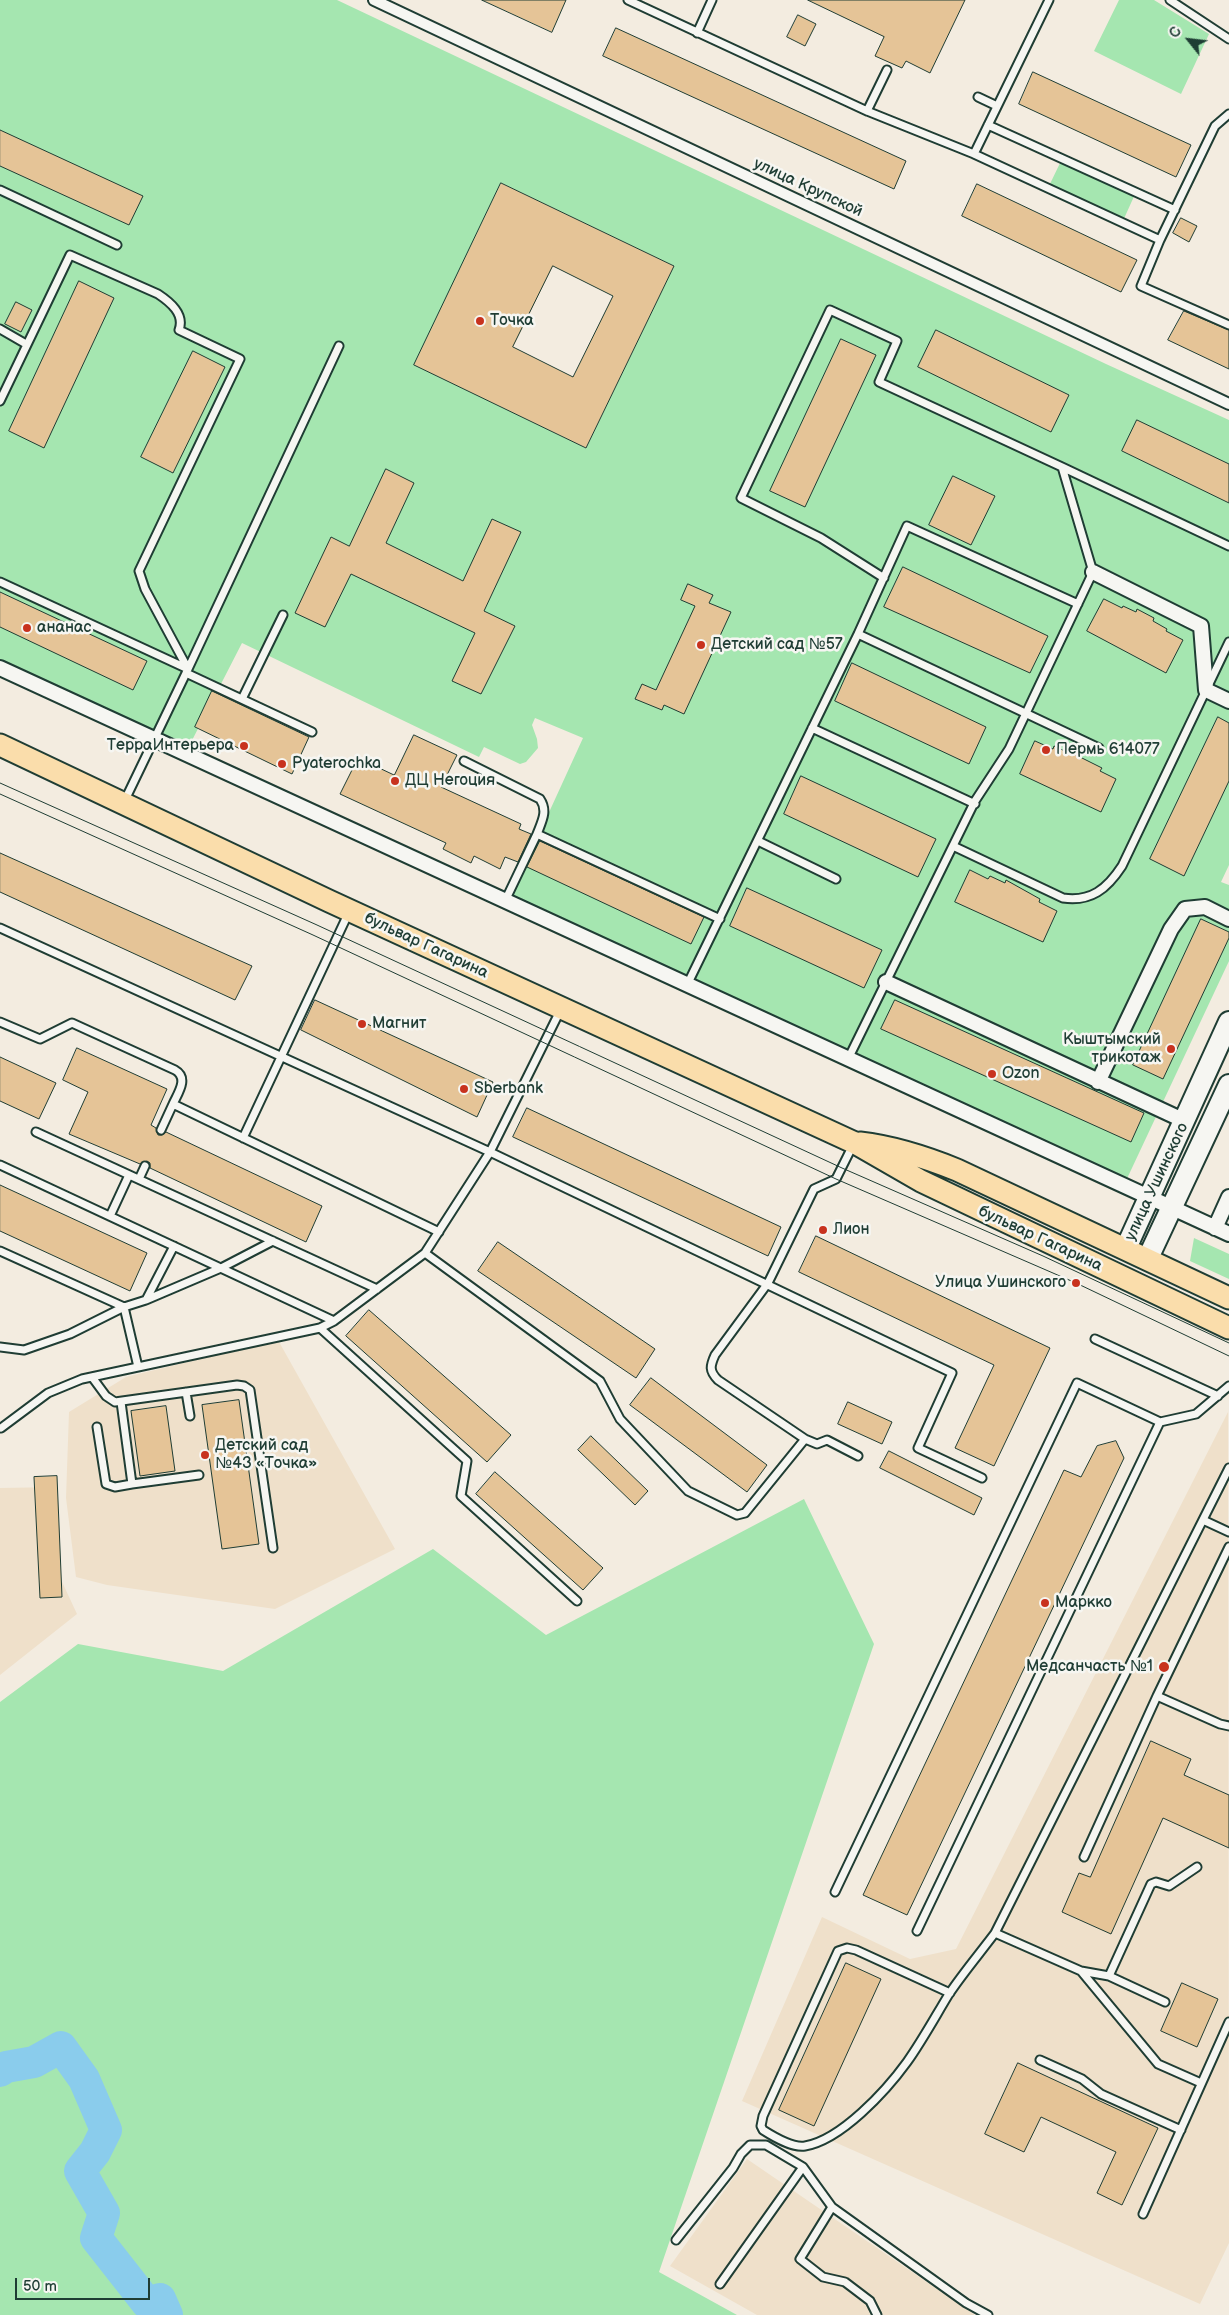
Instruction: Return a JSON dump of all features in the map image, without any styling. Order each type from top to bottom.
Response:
[{"type":"main road","name":"бульвар Гагарина","points":[[0,745],[350,911],[855,1143],[921,1181],[1229,1328]]},
{"type":"main road","name":"улица Ушинского","points":[[1124,1278],[1126,1248],[1229,1022]]},
{"type":"main road","name":"улица Ушинского","points":[[1124,1278],[1148,1258],[1174,1207],[1229,1086]]},
{"type":"main road","name":"бульвар Гагарина","points":[[855,1143],[890,1146],[923,1156],[957,1170],[1148,1258],[1229,1298]]},
{"type":"street","name":"улица Крупской","points":[[374,0],[1229,404]]},
{"type":"street","points":[[1093,572],[1201,626],[1206,690],[1229,700]]},
{"type":"street","points":[[0,668],[1174,1207],[1229,1234]]},
{"type":"street","points":[[1098,1082],[1171,929],[1185,909],[1205,907],[1229,919]]},
{"type":"street","points":[[886,982],[1184,1121]]},
{"type":"street","points":[[1215,1228],[1229,1197]]},
{"type":"lane","points":[[628,0],[868,111],[974,154],[1160,240]]},
{"type":"lane","points":[[697,33],[712,0]]},
{"type":"lane","points":[[974,154],[1049,0]]},
{"type":"lane","points":[[1170,0],[1229,39]]},
{"type":"lane","points":[[868,111],[887,70]]},
{"type":"lane","points":[[978,97],[997,106]]},
{"type":"lane","points":[[1229,114],[1214,126],[1160,240],[1141,286],[1229,325]]},
{"type":"lane","points":[[988,125],[1175,210]]},
{"type":"lane","points":[[0,190],[117,246]]},
{"type":"lane","points":[[0,401],[70,255],[158,294],[170,302],[178,314],[182,324],[179,330],[240,359],[139,571],[145,589],[187,671]]},
{"type":"lane","points":[[884,578],[822,538],[741,498],[830,310],[897,341],[878,382],[1229,546]]},
{"type":"lane","points":[[0,329],[26,344]]},
{"type":"lane","points":[[123,804],[339,346]]},
{"type":"lane","points":[[848,1058],[953,846],[975,804],[1009,749],[1093,572],[1062,467]]},
{"type":"lane","points":[[687,984],[858,634],[907,526],[1078,604]]},
{"type":"lane","points":[[0,582],[312,732]]},
{"type":"lane","points":[[242,699],[283,615]]},
{"type":"lane","points":[[858,634],[1099,748]]},
{"type":"lane","points":[[953,846],[1062,898],[1077,900],[1096,895],[1112,882],[1122,866],[1229,642]]},
{"type":"lane","points":[[812,728],[975,804]]},
{"type":"lane","points":[[464,761],[540,798],[544,805],[544,812],[537,834],[505,901]]},
{"type":"lane","points":[[537,834],[720,919]]},
{"type":"lane","points":[[758,841],[836,879]]},
{"type":"lane","points":[[243,1138],[350,911]]},
{"type":"lane","points":[[0,928],[490,1152],[768,1283],[952,1373],[918,1448],[982,1478]]},
{"type":"lane","points":[[1,1428],[48,1393],[92,1377],[320,1328],[334,1321],[377,1289],[425,1253],[439,1232],[490,1152],[561,1009]]},
{"type":"lane","points":[[0,1022],[40,1039],[72,1023],[181,1074],[183,1078],[182,1086],[161,1130]]},
{"type":"lane","points":[[173,1104],[439,1232]]},
{"type":"lane","points":[[36,1132],[377,1289]]},
{"type":"lane","points":[[855,1143],[836,1178],[814,1189],[768,1283],[715,1355],[710,1366],[712,1374],[793,1433],[817,1444],[827,1440],[858,1456]]},
{"type":"lane","points":[[0,1165],[334,1321]]},
{"type":"lane","points":[[139,1179],[145,1166]]},
{"type":"lane","points":[[110,1216],[129,1175]]},
{"type":"lane","points":[[0,1347],[24,1350],[70,1334],[124,1307],[146,1300],[221,1268],[274,1241]]},
{"type":"lane","points":[[146,1300],[174,1246]]},
{"type":"lane","points":[[0,1251],[124,1307]]},
{"type":"lane","points":[[425,1253],[600,1381],[620,1419],[688,1491],[727,1511],[737,1515],[746,1513],[805,1440]]},
{"type":"lane","points":[[124,1307],[138,1367]]},
{"type":"lane","points":[[320,1328],[467,1460],[461,1496],[577,1602]]},
{"type":"lane","points":[[1095,1339],[1218,1396]]},
{"type":"lane","points":[[92,1377],[110,1399],[121,1402],[237,1386],[244,1386],[250,1390],[273,1548]]},
{"type":"lane","points":[[835,1892],[1077,1383],[1160,1422],[1196,1414],[1229,1386]]},
{"type":"lane","points":[[186,1392],[190,1416]]},
{"type":"lane","points":[[121,1402],[132,1484]]},
{"type":"lane","points":[[917,1932],[1160,1422]]},
{"type":"lane","points":[[97,1427],[106,1484],[115,1487],[199,1475]]},
{"type":"lane","points":[[950,1993],[856,1950],[847,1948],[838,1951],[763,2116],[761,2126],[763,2130],[793,2145],[803,2146],[834,2133],[860,2116],[906,2063],[950,1993],[995,1933],[1229,1468]]},
{"type":"lane","points":[[1203,1520],[1229,1532]]},
{"type":"lane","points":[[1084,1858],[1157,1696],[1229,1547]]},
{"type":"lane","points":[[1157,1696],[1220,1724],[1229,1726]]},
{"type":"lane","points":[[1109,1976],[1151,1884],[1156,1882],[1169,1886],[1197,1867]]},
{"type":"lane","points":[[995,1933],[1081,1971],[1109,1976],[1165,2002]]},
{"type":"lane","points":[[1081,1971],[1158,2064],[1201,2083]]},
{"type":"lane","points":[[1143,2214],[1229,2022]]},
{"type":"lane","points":[[1040,2060],[1082,2079],[1101,2094],[1181,2130]]},
{"type":"lane","points":[[676,2240],[750,2144],[766,2145],[802,2167],[832,2207],[966,2303],[988,2315]]},
{"type":"lane","points":[[720,2284],[802,2167]]},
{"type":"lane","points":[[832,2207],[800,2259],[824,2277],[845,2282],[870,2302],[877,2315]]},
{"type":"shaded area","name":"Детский сад №43 «Точка»","points":[[278,1340],[395,1549],[275,1609],[107,1585],[76,1577],[66,1498],[69,1412],[126,1377]]},
{"type":"shaded area","name":"Медсанчасть №1","points":[[1228,1412],[1229,2243],[1200,2304],[742,2101],[822,1917],[910,1959],[956,1949]]},
{"type":"shaded area","points":[[58,1487],[57,1571],[77,1614],[0,1675],[0,1488]]},
{"type":"shaded area","points":[[747,2159],[975,2315],[757,2315],[670,2266]]},
{"type":"green space","points":[[0,0],[337,0],[1106,364],[1229,420],[1229,865],[1221,882],[1229,885],[1229,961],[1124,1185],[508,902],[583,738],[535,718],[532,725],[538,748],[526,762],[520,764],[484,747],[479,757],[242,643],[185,754],[0,668]],"holes":[[[501,183],[674,266],[586,448],[415,365]]]},
{"type":"green space","points":[[1119,0],[1154,0],[1209,34],[1181,94],[1094,51]]},
{"type":"green space","points":[[1062,159],[1136,192],[1122,223],[1048,188]]},
{"type":"green space","points":[[1194,1238],[1229,1254],[1229,1279],[1190,1261]]},
{"type":"green space","points":[[804,1499],[874,1644],[659,2272],[737,2315],[0,2315],[0,1702],[78,1644],[223,1671],[433,1549],[546,1635]]},
{"type":"building","points":[[482,0],[566,0],[552,32]]},
{"type":"building","points":[[808,0],[965,0],[930,73],[906,61],[902,68],[875,56],[884,37]]},
{"type":"building","points":[[798,15],[816,24],[805,46],[787,37]]},
{"type":"building","points":[[616,28],[906,161],[894,189],[603,56]]},
{"type":"building","points":[[1033,72],[1191,145],[1176,177],[1019,104]]},
{"type":"building","points":[[0,130],[143,196],[129,225],[0,166]]},
{"type":"building","name":"Точка","points":[[501,183],[674,266],[586,448],[414,365]],"holes":[[[553,266],[613,296],[573,377],[513,347]]]},
{"type":"building","points":[[977,184],[1137,260],[1121,292],[962,216]]},
{"type":"building","points":[[1181,218],[1197,226],[1189,242],[1173,233]]},
{"type":"building","points":[[79,281],[114,298],[44,448],[9,431]]},
{"type":"building","points":[[16,302],[32,310],[21,332],[5,324]]},
{"type":"building","points":[[1184,311],[1229,330],[1229,369],[1168,340]]},
{"type":"building","points":[[936,330],[1069,395],[1051,432],[918,367]]},
{"type":"building","points":[[841,339],[876,355],[805,507],[770,491]]},
{"type":"building","points":[[193,351],[225,367],[173,473],[141,457]]},
{"type":"building","points":[[1137,420],[1229,464],[1229,503],[1122,451]]},
{"type":"building","points":[[386,469],[414,483],[386,543],[463,581],[492,519],[521,532],[484,611],[515,626],[481,694],[452,681],[475,633],[351,574],[325,627],[295,613],[331,537],[349,546]]},
{"type":"building","points":[[953,476],[995,496],[971,545],[929,525]]},
{"type":"building","points":[[903,567],[1048,636],[1030,673],[884,607]]},
{"type":"building","points":[[688,584],[713,595],[709,603],[731,612],[684,714],[664,705],[662,710],[635,699],[642,684],[656,690],[695,606],[681,600]]},
{"type":"building","points":[[0,592],[147,661],[133,690],[0,627]]},
{"type":"building","points":[[1104,599],[1122,608],[1123,606],[1136,612],[1137,609],[1154,618],[1153,621],[1167,629],[1166,631],[1183,640],[1166,673],[1087,631]]},
{"type":"building","points":[[852,663],[986,727],[969,764],[835,701]]},
{"type":"building","points":[[212,691],[309,737],[292,774],[195,727]]},
{"type":"building","points":[[1218,717],[1229,723],[1229,781],[1184,876],[1150,859]]},
{"type":"building","points":[[414,735],[457,755],[441,787],[521,824],[519,829],[531,834],[518,862],[505,857],[500,869],[474,856],[471,863],[443,849],[446,843],[340,794],[358,758],[394,775]]},
{"type":"building","points":[[1035,741],[1053,749],[1054,746],[1070,752],[1102,768],[1100,771],[1116,779],[1101,812],[1020,774]]},
{"type":"building","points":[[801,776],[936,839],[918,877],[784,814]]},
{"type":"building","points":[[540,841],[704,917],[691,944],[527,867]]},
{"type":"building","points":[[0,853],[252,966],[235,1000],[0,892]]},
{"type":"building","points":[[970,870],[988,879],[990,876],[1005,883],[1006,880],[1040,899],[1039,902],[1057,911],[1043,942],[955,902]]},
{"type":"building","points":[[747,888],[882,950],[864,988],[730,926]]},
{"type":"building","points":[[1201,919],[1229,932],[1229,938],[1163,1079],[1133,1065]]},
{"type":"building","points":[[315,1000],[493,1082],[477,1117],[301,1030]]},
{"type":"building","points":[[895,1000],[1144,1113],[1131,1142],[881,1029]]},
{"type":"building","points":[[77,1048],[167,1089],[151,1125],[156,1128],[158,1135],[166,1132],[322,1206],[306,1242],[150,1168],[150,1163],[147,1161],[140,1164],[69,1134],[88,1092],[63,1080]]},
{"type":"building","points":[[0,1057],[56,1083],[39,1119],[0,1101]]},
{"type":"building","points":[[527,1108],[781,1227],[768,1256],[513,1137]]},
{"type":"building","points":[[0,1185],[147,1253],[130,1291],[0,1231]]},
{"type":"building","points":[[816,1236],[1050,1348],[994,1466],[955,1448],[994,1365],[799,1272]]},
{"type":"building","points":[[498,1242],[655,1349],[636,1378],[478,1271]]},
{"type":"building","points":[[369,1310],[511,1435],[487,1462],[346,1336]]},
{"type":"building","points":[[651,1378],[767,1465],[747,1492],[630,1405]]},
{"type":"building","points":[[239,1400],[259,1544],[222,1549],[202,1405]]},
{"type":"building","points":[[848,1402],[892,1422],[882,1444],[838,1424]]},
{"type":"building","points":[[166,1406],[175,1471],[140,1476],[131,1411]]},
{"type":"building","points":[[591,1436],[648,1491],[635,1505],[578,1450]]},
{"type":"building","points":[[1116,1441],[1124,1458],[907,1915],[863,1895],[1064,1470],[1081,1477],[1097,1446]]},
{"type":"building","points":[[889,1451],[982,1498],[974,1515],[880,1468]]},
{"type":"building","points":[[495,1472],[603,1568],[583,1590],[476,1494]]},
{"type":"building","points":[[57,1476],[62,1597],[40,1598],[34,1477]]},
{"type":"building","points":[[1151,1741],[1191,1759],[1184,1775],[1229,1795],[1229,1848],[1163,1818],[1111,1934],[1062,1912],[1079,1873],[1090,1877]]},
{"type":"building","points":[[846,1963],[881,1979],[814,2126],[779,2110]]},
{"type":"building","points":[[1182,1983],[1218,1999],[1197,2047],[1161,2031]]},
{"type":"building","points":[[1018,2063],[1158,2128],[1122,2205],[1097,2193],[1116,2152],[1041,2117],[1024,2152],[985,2134]]},
{"type":"waterway","points":[[0,2071],[6,2067],[34,2062],[61,2047],[84,2079],[106,2130],[95,2152],[80,2171],[104,2213],[96,2238],[147,2303],[160,2299],[167,2315]]},
{"type":"tram line","points":[[0,783],[317,925],[842,1168],[1043,1256],[1229,1343]]},
{"type":"tram line","points":[[0,794],[313,935],[836,1179],[1076,1283],[1229,1356]]},
{"type":"place","name":"Точка","points":[[480,321]]},
{"type":"place","name":"ананас","points":[[27,628]]},
{"type":"place","name":"Детский сад №57","points":[[701,645]]},
{"type":"place","name":"ТерраИнтерьера","points":[[244,746]]},
{"type":"place","name":"Пермь 614077","points":[[1046,750]]},
{"type":"place","name":"Pyaterochka","points":[[282,764]]},
{"type":"place","name":"ДЦ Негоция","points":[[395,781]]},
{"type":"place","name":"Магнит","points":[[362,1024]]},
{"type":"place","name":"Кыштымский трикотаж","points":[[1171,1049]]},
{"type":"place","name":"Ozon","points":[[992,1074]]},
{"type":"place","name":"Sberbank","points":[[464,1089]]},
{"type":"place","name":"Лион","points":[[823,1230]]},
{"type":"place","name":"Улица Ушинского","points":[[1076,1283]]},
{"type":"place","name":"Детский сад №43 «Точка»","points":[[205,1455]]},
{"type":"place","name":"Маркко","points":[[1045,1603]]},
{"type":"place","name":"Медсанчасть №1","points":[[1164,1667]]}]
